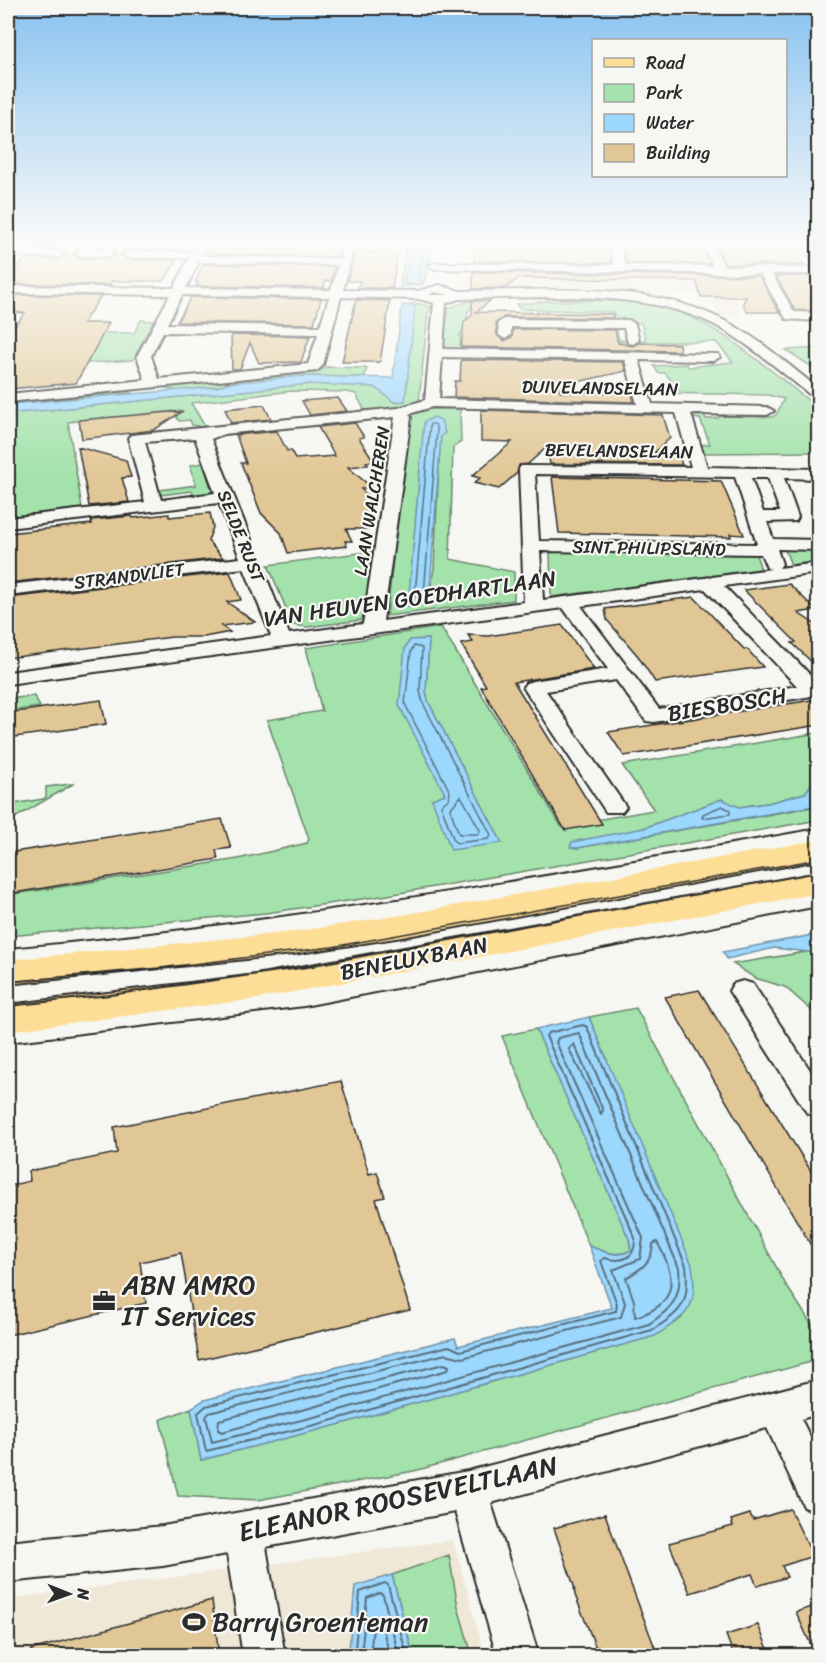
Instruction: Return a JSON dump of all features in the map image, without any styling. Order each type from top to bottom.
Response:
[{"type":"main road","name":"BENELUXBAAN","points":[[8,972],[292,943],[402,926],[819,850]]},
{"type":"main road","name":"BENELUXBAAN","points":[[8,1018],[256,987],[819,883]]},
{"type":"street","points":[[154,385],[144,356],[161,324]]},
{"type":"street","points":[[8,398],[306,370],[316,365],[328,324]]},
{"type":"street","points":[[432,404],[438,324]]},
{"type":"street","points":[[504,324],[505,334]]},
{"type":"street","points":[[507,324],[594,340],[631,356],[712,357]]},
{"type":"street","points":[[436,353],[594,340],[629,324],[633,340]]},
{"type":"street","points":[[722,324],[819,394]]},
{"type":"street","points":[[159,328],[326,330]]},
{"type":"street","points":[[631,356],[646,409]]},
{"type":"street","name":"DUIVELANDSELAAN","points":[[432,404],[767,411]]},
{"type":"street","name":"LAAN WALCHEREN","points":[[399,412],[432,404]]},
{"type":"street","points":[[682,409],[700,472]]},
{"type":"street","points":[[154,506],[136,438],[193,433],[208,435],[224,430],[399,412]]},
{"type":"street","name":"LAAN WALCHEREN","points":[[372,628],[404,417],[399,412]]},
{"type":"street","name":"SELDE RUST","points":[[208,435],[203,438],[203,443],[282,640]]},
{"type":"street","name":"BEVELANDSELAAN","points":[[534,606],[527,469],[819,474]]},
{"type":"street","points":[[741,473],[776,575]]},
{"type":"street","points":[[756,517],[790,518],[774,473]]},
{"type":"street","points":[[8,523],[225,498]]},
{"type":"street","name":"SINT PHILIPSLAND","points":[[531,546],[767,547],[819,545]]},
{"type":"street","name":"STRANDVLIET","points":[[8,591],[251,562]]},
{"type":"street","name":"VAN HEUVEN GOEDHARTLAAN","points":[[8,678],[819,568]]},
{"type":"street","points":[[710,583],[815,690]]},
{"type":"street","name":"BIESBOSCH","points":[[568,602],[654,716],[815,690]]},
{"type":"street","points":[[614,807],[533,687],[621,674]]},
{"type":"street","points":[[8,958],[196,939],[395,912],[819,836]]},
{"type":"street","name":"BENELUXBAAN","points":[[8,1032],[304,996],[819,898]]},
{"type":"street","points":[[743,991],[819,1105]]},
{"type":"street","name":"ELEANOR ROOSEVELTLAAN","points":[[8,1562],[163,1546],[468,1490],[819,1396]]},
{"type":"street","points":[[776,1408],[819,1493]]},
{"type":"street","points":[[468,1490],[518,1656]]},
{"type":"street","points":[[243,1531],[264,1656]]},
{"type":"shaded area","points":[[453,1540],[485,1655],[8,1655],[8,1599]]},
{"type":"green space","points":[[139,324],[152,324],[133,360],[75,364],[98,333],[134,333]]},
{"type":"green space","points":[[413,324],[427,324],[419,402],[390,412],[365,411],[356,394],[292,391],[191,403],[206,428],[192,425],[190,420],[179,421],[173,411],[68,422],[82,508],[8,517],[8,414],[310,384],[375,387],[394,402],[405,401]]},
{"type":"green space","points":[[446,324],[466,324],[464,333],[460,334],[460,349],[447,348],[444,344]]},
{"type":"green space","points":[[641,324],[703,324],[735,343],[818,408],[818,452],[702,453],[700,445],[710,444],[700,419],[691,418],[691,413],[703,413],[706,419],[720,416],[772,417],[776,415],[784,399],[768,395],[658,393],[658,391],[679,390],[665,373],[658,373],[654,366],[687,364],[688,367],[733,362],[716,342],[613,342],[610,326],[616,326],[619,340],[646,340]]},
{"type":"green space","points":[[818,348],[818,371],[786,350]]},
{"type":"green space","points":[[327,367],[367,368],[364,377],[302,376],[177,391],[160,386],[317,372]]},
{"type":"green space","points":[[128,390],[131,393],[8,404],[8,401]]},
{"type":"green space","points":[[423,409],[460,409],[461,442],[453,447],[450,559],[514,572],[514,600],[387,616],[408,413]],"holes":[[[441,420],[434,568],[429,602],[408,606]]]},
{"type":"green space","points":[[203,463],[212,491],[207,495],[195,496],[192,491],[161,495],[159,490],[196,485],[190,465]]},
{"type":"green space","points":[[784,547],[818,548],[818,561],[791,565]]},
{"type":"green space","points":[[381,550],[379,564],[370,565],[368,588],[375,590],[369,616],[362,620],[307,627],[293,625],[268,565]]},
{"type":"green space","points":[[550,550],[756,555],[761,569],[551,597]]},
{"type":"green space","points":[[441,627],[561,826],[654,810],[622,765],[818,733],[818,776],[805,793],[768,803],[738,807],[722,799],[644,828],[571,847],[577,848],[818,806],[818,820],[382,896],[266,913],[8,936],[8,895],[238,859],[307,843],[309,839],[267,720],[322,711],[306,648]],"holes":[[[429,639],[426,691],[428,701],[500,840],[432,799],[445,795],[411,640]]]},
{"type":"green space","points":[[34,696],[40,707],[8,711],[8,699]]},
{"type":"green space","points":[[73,784],[8,822],[8,805],[43,799],[46,797],[46,787]]},
{"type":"green space","points":[[818,950],[818,1016],[785,987],[755,978],[733,964]]},
{"type":"green space","points":[[636,1008],[786,1285],[818,1334],[818,1360],[414,1471],[258,1500],[178,1496],[160,1420],[191,1408],[201,1460],[337,1425],[654,1336],[682,1318],[606,1057],[589,1017]]},
{"type":"green space","points":[[536,1029],[629,1239],[631,1250],[610,1253],[589,1246],[502,1036]]},
{"type":"green space","points":[[449,1555],[458,1607],[472,1655],[413,1655],[392,1575]]},
{"type":"water","points":[[400,324],[413,324],[405,401],[394,402],[375,387],[310,384],[8,414],[8,404],[217,387],[227,383],[302,376],[393,378]]},
{"type":"water","points":[[434,417],[441,420],[445,433],[441,436],[429,602],[408,606],[424,422]]},
{"type":"water","points":[[429,639],[426,691],[428,701],[502,843],[451,850],[432,799],[445,794],[399,705],[405,648],[410,640]]},
{"type":"water","points":[[818,776],[818,805],[577,848],[570,847],[572,842],[644,828],[722,799],[739,807],[768,803],[805,793]]},
{"type":"water","points":[[818,934],[818,950],[808,952],[774,948],[727,959],[723,952]]},
{"type":"water","points":[[589,1017],[692,1265],[694,1291],[689,1308],[684,1315],[655,1336],[337,1425],[201,1460],[191,1408],[204,1400],[455,1338],[458,1346],[612,1308],[589,1246],[610,1253],[626,1253],[631,1250],[629,1239],[536,1029]]},
{"type":"water","points":[[392,1575],[413,1655],[336,1655],[349,1649],[355,1586]]},
{"type":"building","points":[[16,324],[109,324],[76,383],[8,389],[8,334]]},
{"type":"building","points":[[351,324],[386,324],[380,362],[342,362]]},
{"type":"building","points":[[464,324],[496,324],[497,335],[504,341],[512,337],[513,329],[615,330],[618,343],[633,346],[638,343],[679,344],[680,351],[461,347]]},
{"type":"building","points":[[231,335],[310,336],[301,362],[259,363],[250,343],[240,369],[232,369]]},
{"type":"building","points":[[461,360],[623,362],[626,371],[559,386],[560,392],[632,393],[634,402],[454,397],[455,381],[460,381]]},
{"type":"building","points":[[338,398],[347,411],[310,415],[302,401]]},
{"type":"building","points":[[264,405],[271,419],[231,423],[225,409]]},
{"type":"building","points":[[481,410],[663,415],[670,438],[654,453],[678,453],[682,465],[550,464],[547,447],[528,464],[519,465],[517,473],[499,489],[474,483],[480,478],[472,476],[512,442],[481,441]]},
{"type":"building","points":[[183,411],[154,430],[82,439],[79,420]]},
{"type":"building","points":[[355,423],[364,437],[359,438],[374,461],[366,462],[368,465],[348,467],[371,487],[361,489],[370,498],[369,529],[346,529],[352,541],[345,541],[347,546],[288,553],[281,533],[261,513],[241,463],[246,463],[236,435],[277,431],[287,451],[291,450],[295,459],[335,456],[318,427]]},
{"type":"building","points":[[78,447],[126,460],[131,477],[122,478],[129,502],[89,506]]},
{"type":"building","points":[[552,477],[721,481],[744,535],[730,534],[731,537],[559,533]]},
{"type":"building","points":[[210,513],[213,527],[208,541],[223,558],[8,583],[8,533],[92,524],[91,520]]},
{"type":"building","points":[[230,572],[241,600],[227,602],[255,622],[221,626],[230,632],[204,637],[172,637],[8,658],[8,598]]},
{"type":"building","points":[[789,584],[816,610],[798,613],[819,627],[819,669],[792,643],[796,642],[744,590]]},
{"type":"building","points":[[694,597],[763,667],[655,682],[638,656],[607,620],[605,609]]},
{"type":"building","points":[[562,625],[594,669],[514,682],[602,824],[565,830],[481,687],[486,686],[461,644],[473,642],[468,635],[488,636]]},
{"type":"building","points":[[819,699],[819,725],[624,756],[608,732]]},
{"type":"building","points":[[101,700],[106,724],[8,738],[8,713]]},
{"type":"building","points":[[222,819],[231,848],[216,850],[218,859],[8,894],[8,853]]},
{"type":"building","points":[[699,990],[819,1184],[819,1259],[665,997]]},
{"type":"building","points":[[341,1081],[369,1174],[377,1172],[385,1197],[376,1199],[410,1310],[199,1360],[181,1253],[140,1262],[146,1303],[8,1335],[8,1186],[30,1181],[29,1171],[117,1153],[114,1127]]},
{"type":"building","points":[[790,1509],[813,1556],[782,1566],[787,1577],[757,1586],[752,1574],[690,1593],[669,1543],[733,1526],[731,1520],[750,1514],[753,1520]]},
{"type":"building","points":[[605,1514],[658,1656],[602,1656],[599,1647],[596,1648],[575,1595],[554,1528]]},
{"type":"building","points":[[212,1600],[219,1656],[32,1656],[31,1650]]},
{"type":"building","points":[[819,1605],[819,1656],[816,1656],[796,1612]]},
{"type":"building","points":[[758,1625],[771,1656],[734,1656],[726,1635]]},
{"type":"tram line","points":[[168,967],[332,947],[818,859]]},
{"type":"tram line","points":[[304,967],[818,872]]},
{"type":"tram line","points":[[8,982],[184,966]]},
{"type":"tram line","points":[[8,1006],[110,995],[314,966]]},
{"type":"place","name":"ABN AMRO IT Services","points":[[104,1301]]},
{"type":"place","name":"Barry Groenteman","points":[[194,1622]]}]
